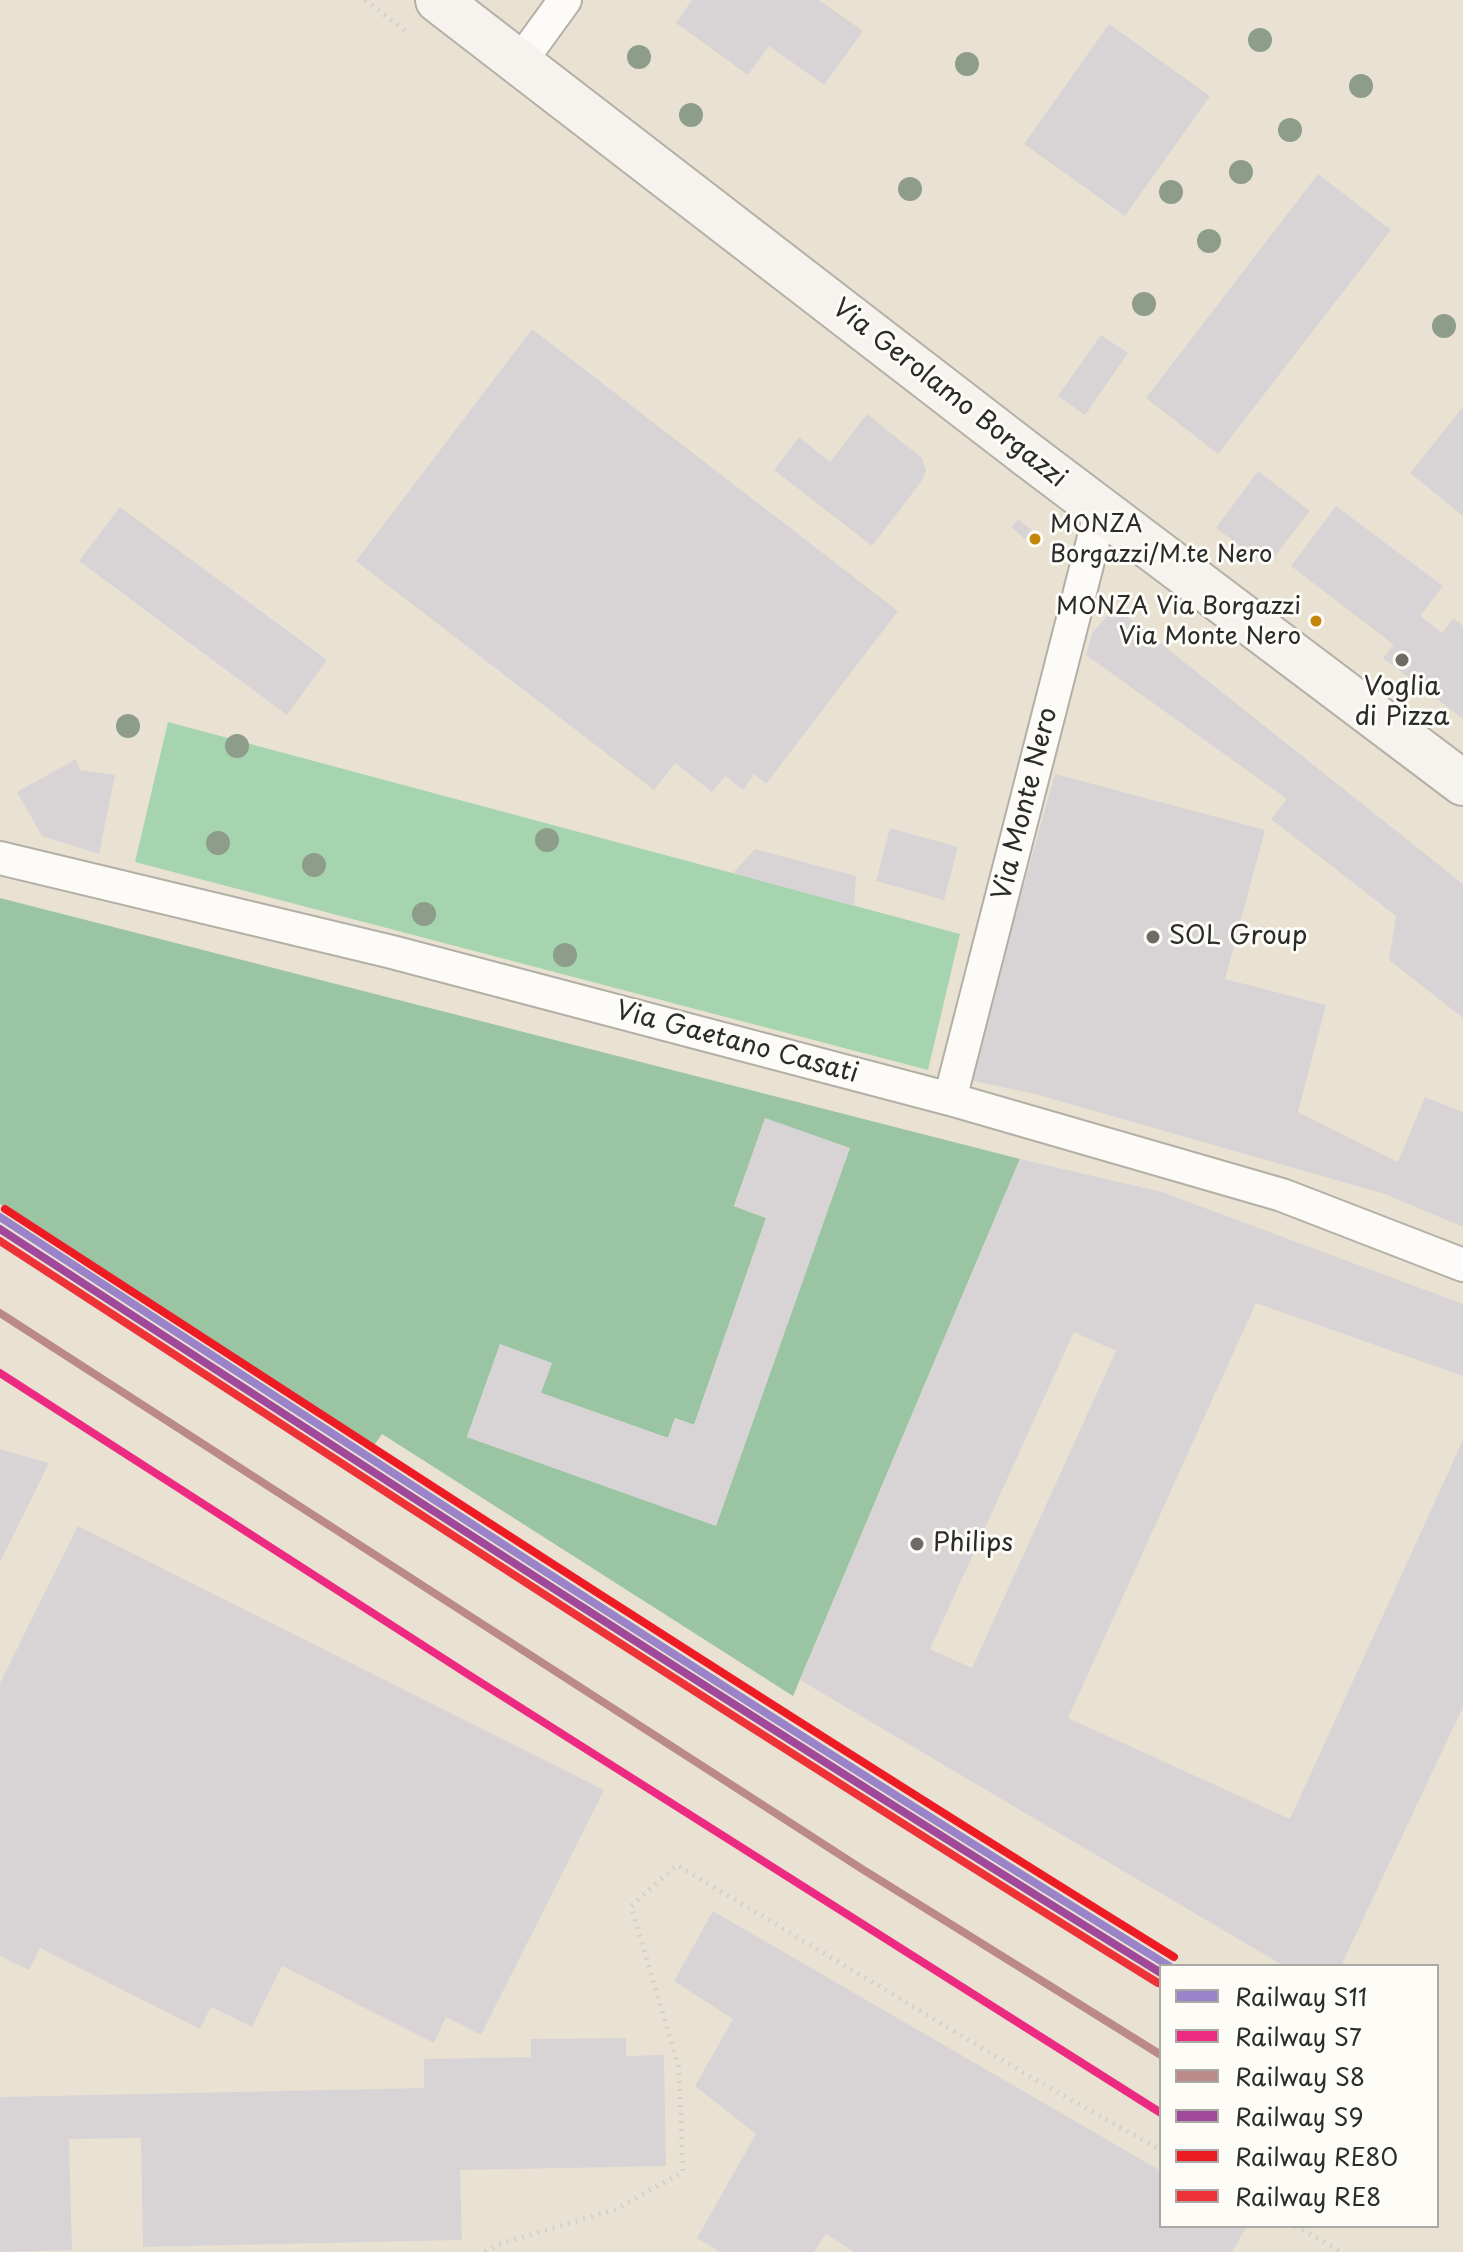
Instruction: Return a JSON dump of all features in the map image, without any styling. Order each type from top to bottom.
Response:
[{"type":"main road","name":"Via Gerolamo Borgazzi","points":[[438,0],[1101,510],[1463,783]]},
{"type":"street","points":[[520,62],[565,0]]},
{"type":"street","name":"Via Monte Nero","points":[[950,1099],[1101,510]]},
{"type":"street","name":"Via Gaetano Casati","points":[[2,851],[950,1099],[1282,1195],[1463,1265]]},
{"type":"path","points":[[485,2252],[499,2244],[614,2210],[683,2172],[679,2068],[631,1906],[677,1865],[1027,2075],[1159,2149]]},
{"type":"path","points":[[1299,2228],[1342,2252]]},
{"type":"green space","points":[[168,722],[960,934],[928,1070],[135,862]]},
{"type":"green space","points":[[0,898],[1020,1159],[793,1696],[382,1434],[373,1447],[0,1204]],"holes":[[[765,1119],[849,1148],[716,1525],[467,1437],[500,1345],[541,1393],[668,1438],[675,1418],[694,1425],[766,1218],[734,1206]]]},
{"type":"building","points":[[692,0],[819,0],[863,31],[824,85],[769,46],[748,75],[676,23]]},
{"type":"building","points":[[1109,24],[1210,96],[1125,216],[1024,144]]},
{"type":"building","points":[[1318,174],[1391,230],[1218,454],[1146,398]]},
{"type":"building","points":[[532,329],[898,611],[766,784],[754,774],[743,790],[725,776],[712,792],[675,763],[654,790],[356,561]]},
{"type":"building","points":[[1101,335],[1128,353],[1085,415],[1058,396]]},
{"type":"building","points":[[1463,407],[1463,516],[1410,473]]},
{"type":"building","points":[[867,414],[922,458],[926,471],[872,546],[774,470],[799,437],[830,462]]},
{"type":"building","points":[[1258,471],[1310,511],[1267,566],[1216,528]]},
{"type":"building","points":[[1336,506],[1443,586],[1420,616],[1442,633],[1453,618],[1463,626],[1463,719],[1383,658],[1394,645],[1291,566]]},
{"type":"building","points":[[120,507],[327,660],[287,715],[79,561]]},
{"type":"building","points":[[1018,519],[1033,531],[1026,540],[1011,527]]},
{"type":"building","points":[[1115,607],[1463,884],[1463,1018],[1389,960],[1396,916],[1271,819],[1287,799],[1086,655],[1092,633]]},
{"type":"building","points":[[76,759],[80,770],[115,775],[99,854],[42,836],[17,792]]},
{"type":"building","points":[[1055,774],[1265,830],[1225,979],[1326,1005],[1298,1112],[1398,1162],[1425,1097],[1463,1112],[1463,1227],[1385,1194],[1035,1094],[969,1080]]},
{"type":"building","points":[[890,828],[958,847],[944,900],[876,881]]},
{"type":"building","points":[[755,849],[856,876],[854,906],[733,873]]},
{"type":"building","points":[[765,1118],[850,1148],[716,1526],[467,1437],[500,1344],[552,1363],[541,1393],[668,1438],[675,1418],[694,1425],[766,1218],[734,1206]]},
{"type":"building","name":"Philips","points":[[1020,1159],[1162,1192],[1463,1304],[1463,1376],[1256,1303],[1068,1718],[1290,1819],[1463,1440],[1463,1707],[1342,1964],[1281,1964],[800,1680]],"holes":[[[1074,1332],[1116,1351],[972,1668],[930,1649]]]},
{"type":"building","points":[[0,1449],[49,1463],[0,1562]]},
{"type":"building","points":[[78,1526],[604,1790],[481,2035],[446,2017],[434,2043],[282,1966],[252,2027],[211,2007],[200,2029],[40,1948],[29,1970],[0,1956],[0,1683]]},
{"type":"building","points":[[713,1911],[1159,2170],[1159,2228],[1246,2228],[1232,2252],[854,2252],[826,2234],[814,2252],[720,2252],[697,2238],[756,2134],[695,2086],[733,2019],[674,1981]]},
{"type":"building","points":[[626,2038],[626,2056],[664,2055],[666,2166],[460,2170],[462,2240],[143,2247],[141,2138],[69,2139],[72,2250],[0,2252],[0,2097],[424,2088],[424,2059],[531,2057],[531,2039]]},
{"type":"rail line","name":"RE80","points":[[5,1209],[734,1680],[1174,1957]]},
{"type":"rail line","name":"S11","points":[[0,1217],[728,1689],[1166,1964]]},
{"type":"rail line","name":"S9","points":[[0,1229],[723,1697],[1159,1972]]},
{"type":"rail line","name":"RE8","points":[[0,1241],[721,1708],[1158,1983]]},
{"type":"rail line","name":"S8","points":[[0,1313],[862,1869],[1159,2054]]},
{"type":"rail line","name":"S7","points":[[0,1373],[469,1675],[1159,2112]]},
{"type":"place","name":"MONZA Borgazzi/M.te Nero","points":[[1035,539]]},
{"type":"place","name":"MONZA Via Borgazzi Via Monte Nero","points":[[1316,621]]},
{"type":"place","name":"Voglia di Pizza","points":[[1402,660]]},
{"type":"place","name":"SOL Group","points":[[1153,937]]},
{"type":"place","name":"Philips","points":[[917,1544]]}]
